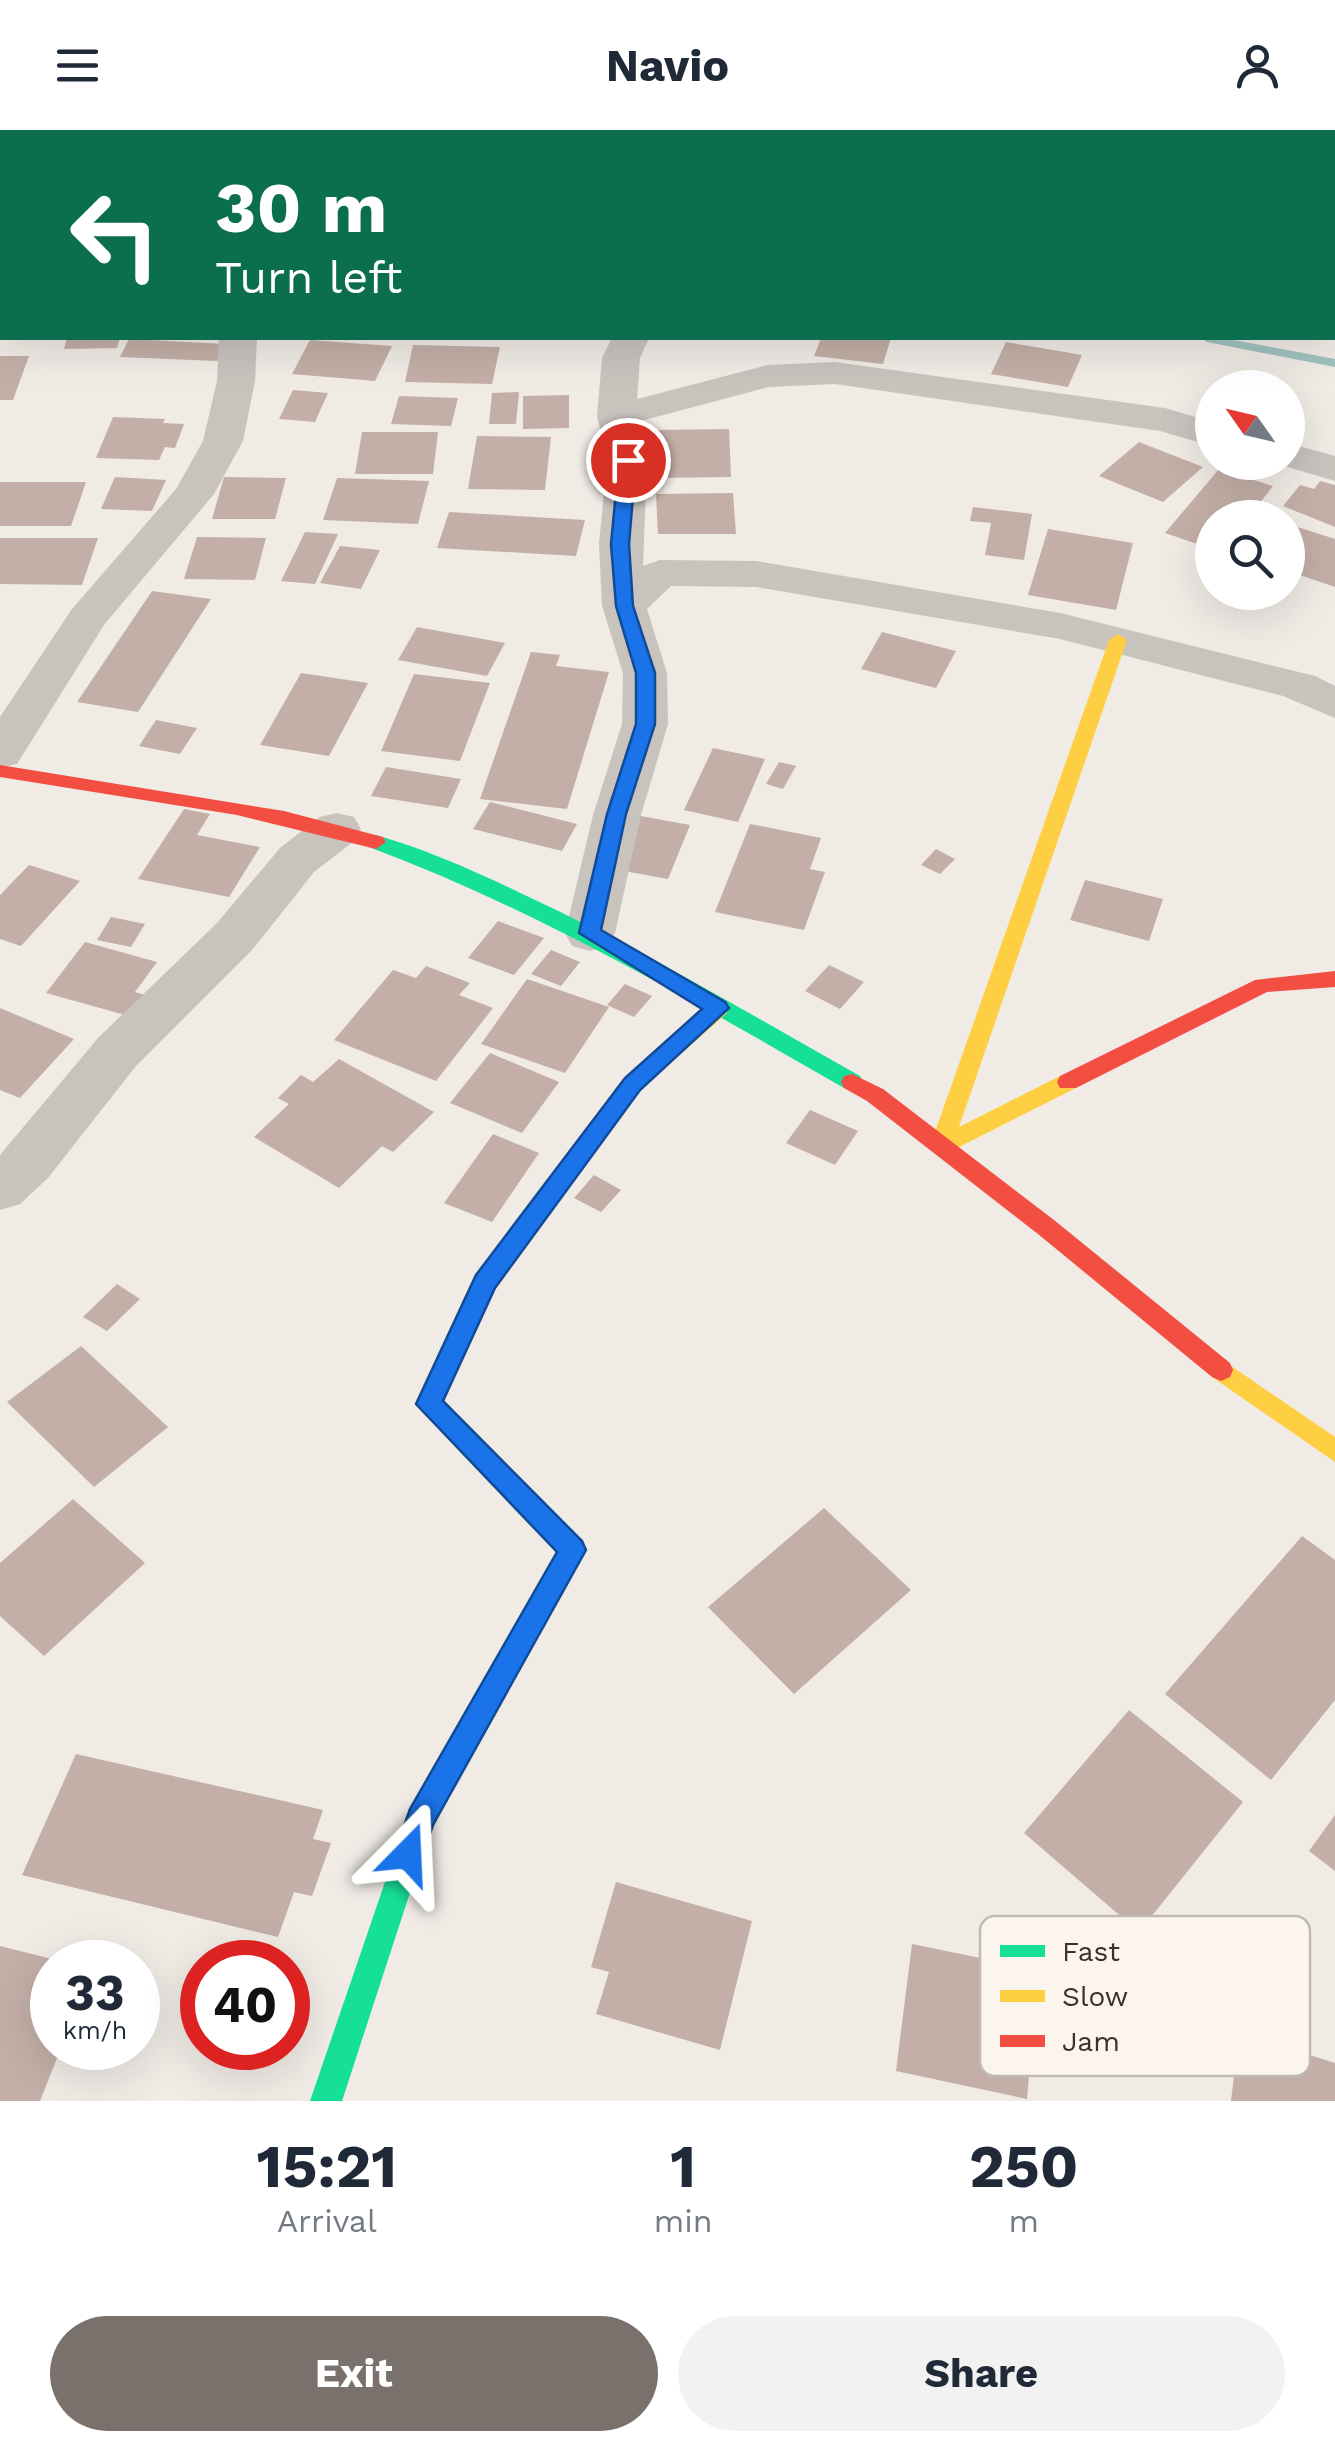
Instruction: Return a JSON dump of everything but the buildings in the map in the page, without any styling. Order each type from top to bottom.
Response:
[{"type":"street","points":[[0,753],[87,618],[194,494],[223,441],[236,381],[238,340]]},
{"type":"street","points":[[590,933],[616,814],[646,724],[645,673],[624,606],[620,544],[628,460],[616,416],[621,358],[629,340]]},
{"type":"street","points":[[616,416],[768,376],[835,373],[1165,420],[1195,429]]},
{"type":"street","points":[[1305,460],[1335,469]]},
{"type":"street","points":[[624,606],[660,573],[756,574],[1060,626],[1299,686],[1335,704]]},
{"type":"street","points":[[941,1146],[1118,640]]},
{"type":"street","points":[[0,771],[80,788],[337,829],[431,861],[590,933],[875,1095],[1046,1227],[1188,1347],[1335,1451]]},
{"type":"street","points":[[0,1188],[28,1163],[118,1052],[235,936],[298,860],[337,829]]},
{"type":"street","points":[[941,1146],[1263,985],[1335,979]]},
{"type":"street","points":[[326,2101],[420,1819],[572,1550],[429,1404],[485,1282],[632,1084],[718,1008]]},
{"type":"waterway","points":[[1217,340],[1335,363]]},
{"type":"traffic: fast","points":[[376,842],[439,865],[560,920],[852,1082]]},
{"type":"traffic: fast","points":[[326,2101],[420,1819],[532,1622]]},
{"type":"traffic: slow","points":[[1068,1082],[941,1146],[1118,640]]},
{"type":"traffic: slow","points":[[592,1138],[632,1084],[718,1008]]},
{"type":"traffic: slow","points":[[1221,1370],[1335,1451]]},
{"type":"traffic: jam","points":[[0,771],[237,808],[376,842]]},
{"type":"traffic: jam","points":[[1068,1082],[1263,985],[1335,979]]},
{"type":"traffic: jam","points":[[852,1082],[875,1095],[1046,1227],[1221,1370]]},
{"type":"traffic: jam","points":[[532,1622],[572,1550],[429,1404],[485,1282],[592,1138]]},
{"type":"route","points":[[408,1854],[420,1819],[572,1550],[429,1404],[485,1282],[632,1084],[718,1008],[590,933],[616,814],[646,724],[645,673],[624,606],[620,544],[628,460]]}]
